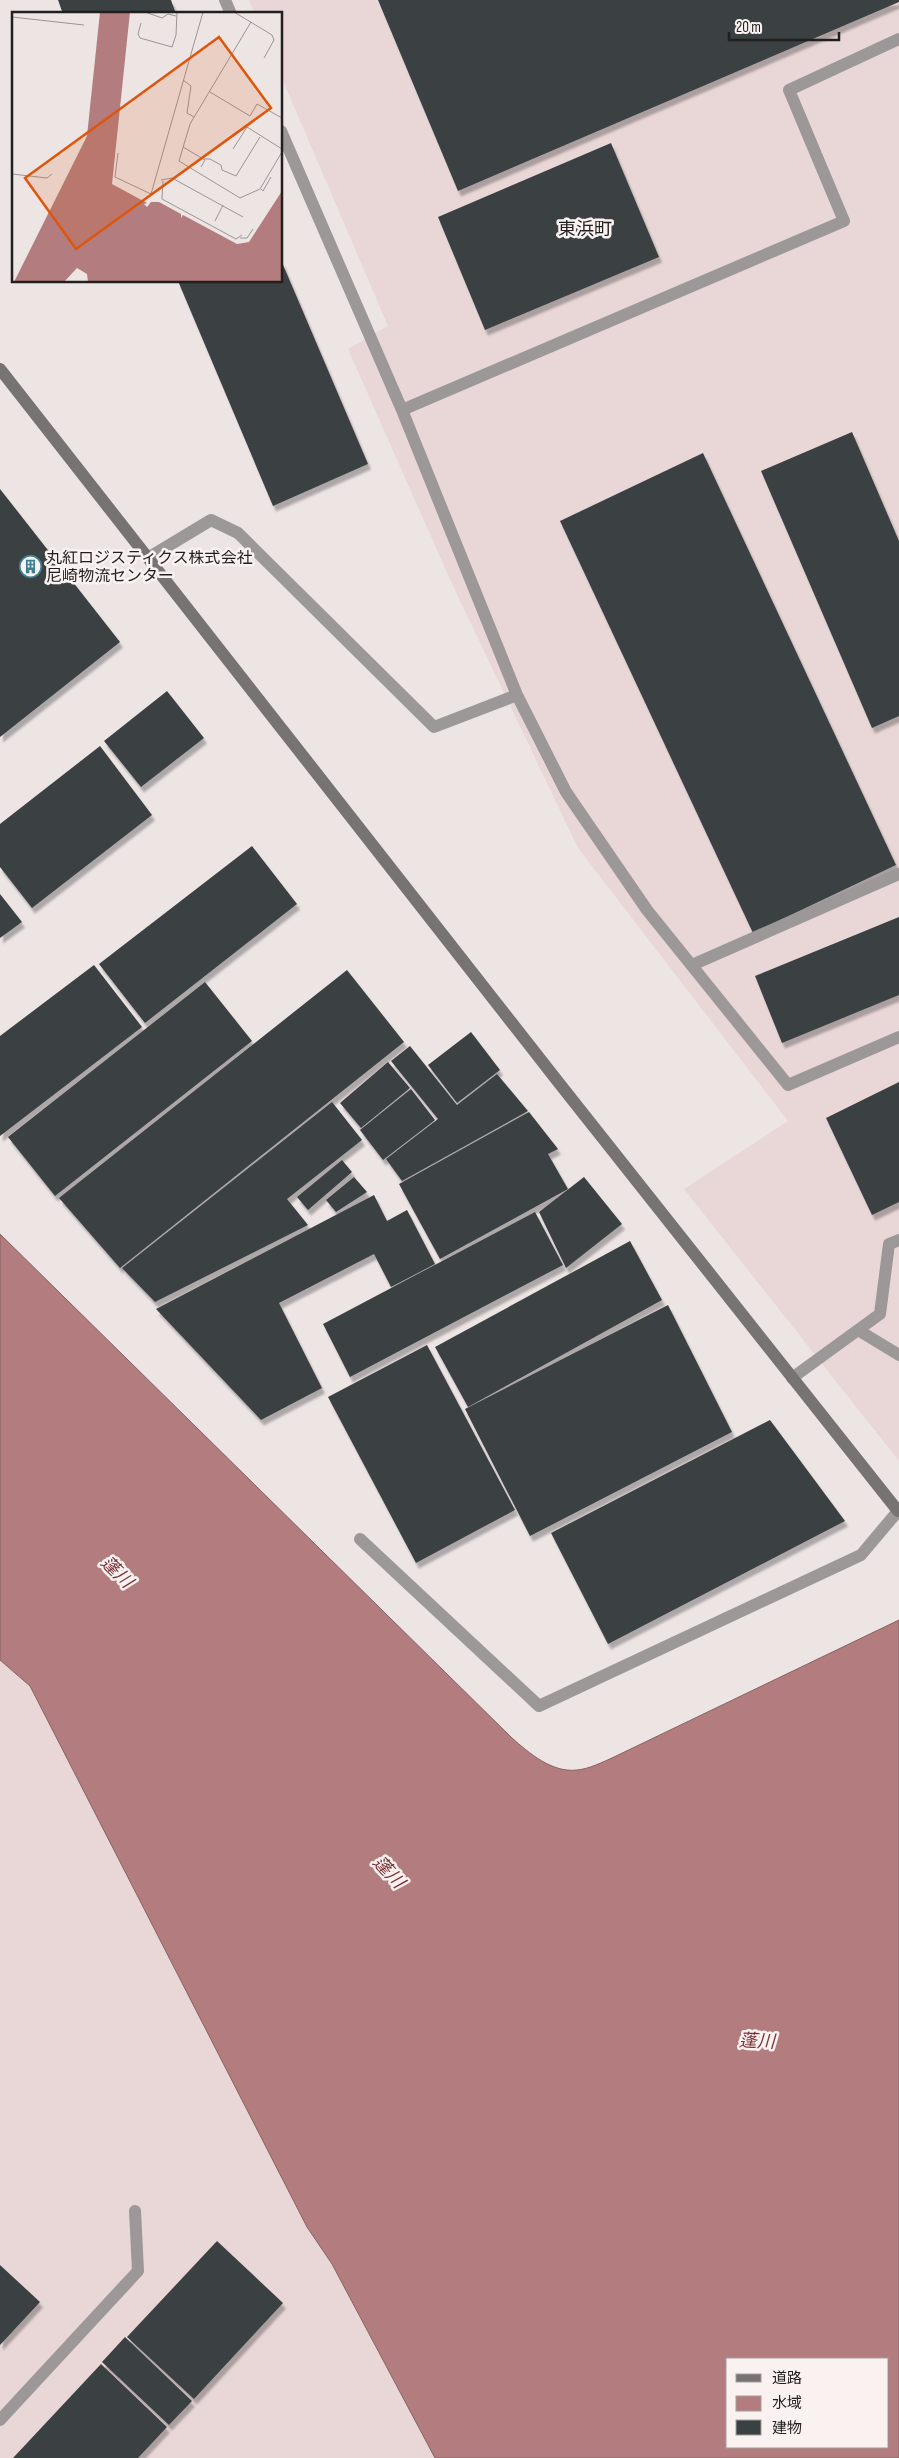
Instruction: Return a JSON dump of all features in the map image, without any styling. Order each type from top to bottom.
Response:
[{"type":"street","points":[[0,369],[898,1511]]},
{"type":"lane","points":[[225,0],[230,12]]},
{"type":"lane","points":[[402,410],[844,221],[789,90],[899,40]]},
{"type":"lane","points":[[282,133],[402,410],[517,695],[566,792],[647,910],[788,1085],[899,1037]]},
{"type":"lane","points":[[148,558],[211,520],[238,533],[434,727],[517,695]]},
{"type":"lane","points":[[692,965],[899,874]]},
{"type":"lane","points":[[792,1378],[880,1314],[889,1244],[899,1240]]},
{"type":"lane","points":[[858,1330],[899,1355]]},
{"type":"lane","points":[[360,1539],[539,1706],[862,1555],[898,1511]]},
{"type":"lane","points":[[0,2420],[138,2271],[135,2211]]},
{"type":"shaded area","points":[[249,0],[899,0],[899,1461],[684,1189],[788,1121],[578,848],[453,586],[348,349],[388,326],[282,78],[282,12],[254,12]]},
{"type":"shaded area","points":[[0,1660],[30,1686],[307,2227],[332,2264],[435,2458],[0,2458]]},
{"type":"water","name":"蓬川","points":[[0,1234],[512,1738],[533,1756],[550,1765],[568,1770],[577,1770],[601,1763],[899,1620],[899,2458],[435,2458],[332,2264],[307,2227],[30,1686],[0,1660]]},
{"type":"building","points":[[58,0],[171,0],[175,12],[62,12]]},
{"type":"building","points":[[378,0],[899,0],[899,2],[458,191]]},
{"type":"building","points":[[611,143],[659,257],[485,330],[438,217]]},
{"type":"building","points":[[282,262],[368,464],[273,506],[178,282],[282,282]]},
{"type":"building","points":[[852,432],[899,541],[899,716],[872,728],[761,471]]},
{"type":"building","points":[[703,453],[896,865],[753,933],[560,521]]},
{"type":"building","name":"丸紅ロジスティクス株式会社 尼崎物流センター","points":[[0,489],[120,642],[0,737]]},
{"type":"building","points":[[167,691],[204,738],[141,787],[104,741]]},
{"type":"building","points":[[100,746],[152,815],[32,908],[0,867],[0,824]]},
{"type":"building","points":[[252,846],[297,904],[145,1023],[99,964]]},
{"type":"building","points":[[0,894],[22,922],[0,938]]},
{"type":"building","points":[[899,917],[899,995],[782,1043],[755,976]]},
{"type":"building","points":[[94,965],[142,1027],[0,1136],[0,1036]]},
{"type":"building","points":[[347,970],[404,1042],[120,1268],[59,1198]]},
{"type":"building","points":[[205,982],[252,1041],[55,1196],[8,1137]]},
{"type":"building","points":[[471,1032],[500,1070],[457,1103],[428,1065]]},
{"type":"building","points":[[410,1046],[457,1105],[497,1074],[528,1111],[402,1181],[386,1159],[438,1119],[391,1061]]},
{"type":"building","points":[[388,1062],[410,1088],[361,1128],[340,1103]]},
{"type":"building","points":[[899,1082],[899,1202],[872,1215],[826,1118]]},
{"type":"building","points":[[411,1089],[435,1120],[383,1160],[360,1130]]},
{"type":"building","points":[[332,1102],[362,1140],[287,1199],[308,1225],[155,1302],[122,1268]]},
{"type":"building","points":[[529,1112],[558,1149],[548,1154],[568,1189],[440,1259],[399,1184]]},
{"type":"building","points":[[342,1160],[352,1172],[308,1210],[297,1197]]},
{"type":"building","points":[[354,1177],[367,1192],[336,1212],[326,1200]]},
{"type":"building","points":[[584,1177],[622,1224],[566,1268],[539,1212]]},
{"type":"building","points":[[374,1195],[387,1221],[407,1210],[435,1264],[391,1287],[374,1254],[279,1303],[322,1388],[261,1420],[156,1309]]},
{"type":"building","points":[[535,1212],[563,1265],[350,1377],[323,1324]]},
{"type":"building","points":[[630,1241],[662,1300],[468,1407],[435,1347]]},
{"type":"building","points":[[668,1305],[732,1432],[530,1536],[465,1409]]},
{"type":"building","points":[[427,1345],[515,1510],[416,1563],[328,1397]]},
{"type":"building","points":[[770,1420],[845,1521],[608,1644],[551,1533]]},
{"type":"building","points":[[217,2241],[283,2303],[194,2399],[127,2337]]},
{"type":"building","points":[[0,2265],[40,2302],[0,2345]]},
{"type":"building","points":[[125,2337],[192,2401],[169,2425],[102,2362]]},
{"type":"building","points":[[101,2364],[167,2427],[138,2458],[13,2458]]},
{"type":"place","name":"丸紅ロジスティクス株式会社 尼崎物流センター","points":[[30,566]]},
{"type":"district","name":"東浜町","points":[[585,229]]}]
